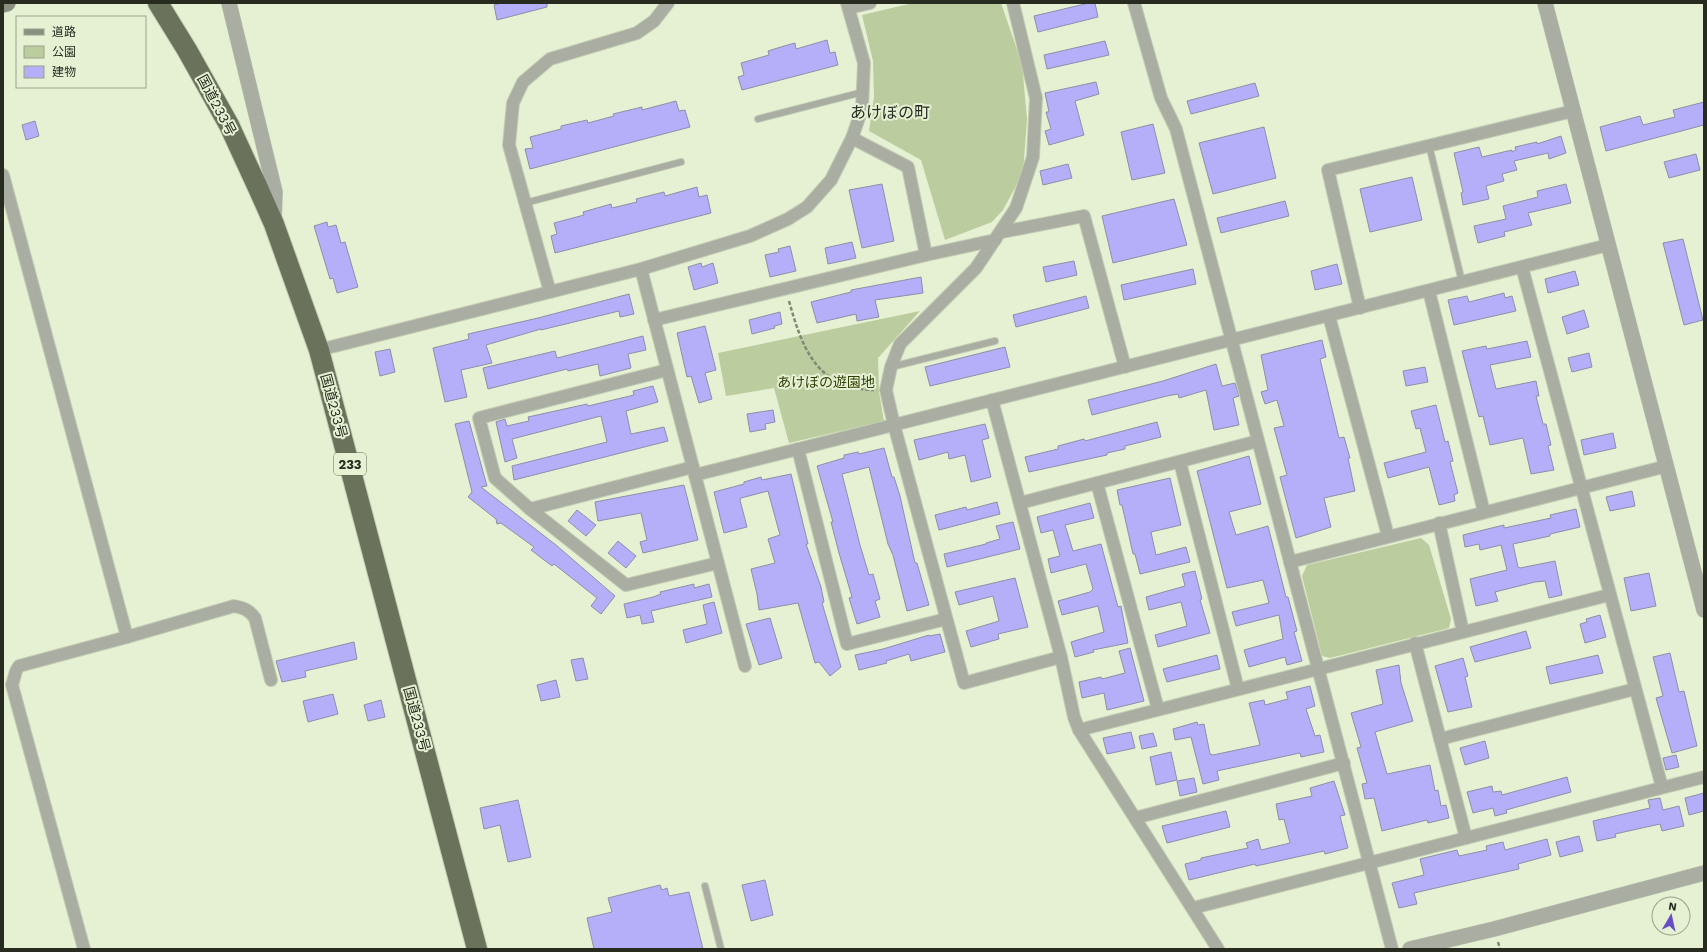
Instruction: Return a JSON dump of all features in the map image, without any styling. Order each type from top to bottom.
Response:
[{"type":"highway","name":"国道233号","points":[[158,3],[187,50],[229,125],[274,224],[319,350],[477,949]]},
{"type":"main road","points":[[3,4],[7,3]]},
{"type":"street","points":[[229,3],[276,192],[274,224]]},
{"type":"street","points":[[550,292],[509,145],[513,103],[524,82],[550,59],[637,33],[654,21],[668,3]]},
{"type":"street","points":[[319,350],[641,269],[750,236],[788,219],[807,207],[831,180],[852,138],[862,109],[864,63],[848,6],[870,3]]},
{"type":"street","points":[[1013,3],[1036,98],[1033,157],[1016,208],[976,268],[900,344],[891,367],[886,390],[894,425],[964,683],[1061,657]]},
{"type":"street","points":[[1134,3],[1160,98],[1176,129],[1344,763],[1368,863],[1392,949]]},
{"type":"street","points":[[1545,3],[1704,610]]},
{"type":"street","points":[[1360,308],[1328,170],[1573,110]]},
{"type":"street","points":[[852,138],[908,167],[926,255]]},
{"type":"street","points":[[3,175],[127,636]]},
{"type":"street","points":[[654,320],[1084,216],[1125,367]]},
{"type":"street","points":[[530,509],[694,471],[798,449],[1608,245]]},
{"type":"street","points":[[1522,267],[1609,595],[1662,787]]},
{"type":"street","points":[[641,269],[745,666]]},
{"type":"street","points":[[1429,290],[1484,512]]},
{"type":"street","points":[[1329,316],[1388,536]]},
{"type":"street","points":[[668,370],[479,418],[495,478],[530,509],[626,585],[718,563]]},
{"type":"street","points":[[992,400],[1061,657],[1074,717],[1079,730],[1218,949]]},
{"type":"street","points":[[1020,503],[1258,441]]},
{"type":"street","points":[[798,449],[847,644],[946,619]]},
{"type":"street","points":[[1180,462],[1238,689]]},
{"type":"street","points":[[1290,562],[1667,466]]},
{"type":"street","points":[[1097,483],[1158,709]]},
{"type":"street","points":[[1439,523],[1463,632]]},
{"type":"street","points":[[1079,730],[1415,643],[1609,595]]},
{"type":"street","points":[[84,949],[12,685],[19,666],[234,606],[244,608],[251,612],[255,618],[271,680]]},
{"type":"street","points":[[1415,643],[1466,838]]},
{"type":"street","points":[[1440,739],[1635,689]]},
{"type":"street","points":[[1135,818],[1344,763]]},
{"type":"street","points":[[1193,908],[1704,777]]},
{"type":"street","points":[[1410,949],[1494,929],[1704,873]]},
{"type":"lane","points":[[758,119],[863,92]]},
{"type":"lane","points":[[1429,145],[1462,282]]},
{"type":"lane","points":[[525,203],[681,162]]},
{"type":"lane","points":[[891,367],[995,341]]},
{"type":"lane","points":[[705,886],[721,949]]},
{"type":"path","points":[[785,289],[797,330],[807,353],[817,367],[835,380],[857,390],[886,390]]},
{"type":"green space","points":[[913,3],[1001,3],[1022,64],[1027,119],[1023,173],[1003,210],[992,222],[945,240],[921,160],[869,131],[874,96],[873,61],[862,15]]},
{"type":"green space","name":"あけぼの遊園地","points":[[920,311],[878,358],[879,392],[884,421],[789,443],[774,388],[726,396],[718,353]]},
{"type":"green space","points":[[1421,538],[1429,545],[1451,619],[1449,628],[1330,658],[1322,656],[1302,576],[1307,565]]},
{"type":"building","points":[[501,3],[547,3],[547,7],[497,20],[494,5]]},
{"type":"building","points":[[1089,3],[1095,3],[1098,17],[1038,32],[1034,16]]},
{"type":"building","points":[[827,40],[830,53],[835,52],[838,65],[742,90],[738,77],[744,75],[741,63],[769,55],[768,51],[795,43],[796,49]]},
{"type":"building","points":[[1105,41],[1109,55],[1047,69],[1044,55]]},
{"type":"building","points":[[1096,82],[1099,94],[1075,101],[1084,135],[1049,145],[1045,131],[1051,129],[1046,112],[1049,112],[1045,93]]},
{"type":"building","points":[[1255,83],[1259,96],[1191,114],[1187,101]]},
{"type":"building","points":[[676,101],[679,111],[685,110],[690,127],[530,169],[525,149],[533,148],[530,137],[561,129],[561,126],[587,120],[588,123],[614,116],[613,114],[642,107],[642,110]]},
{"type":"building","points":[[1704,102],[1704,125],[1606,151],[1600,127],[1640,116],[1643,125],[1675,117],[1673,110]]},
{"type":"building","points":[[35,121],[39,136],[26,140],[22,125]]},
{"type":"building","points":[[1153,124],[1165,173],[1132,180],[1121,132]]},
{"type":"building","points":[[1264,127],[1276,178],[1213,194],[1199,143]]},
{"type":"building","points":[[1561,136],[1566,153],[1549,159],[1548,153],[1514,161],[1517,170],[1502,174],[1504,181],[1486,186],[1489,199],[1463,205],[1461,193],[1463,192],[1454,153],[1479,147],[1482,157],[1512,150],[1512,152],[1516,150],[1515,147],[1537,142],[1537,144]]},
{"type":"building","points":[[1696,154],[1700,170],[1669,178],[1664,162]]},
{"type":"building","points":[[1068,164],[1072,178],[1043,185],[1040,171]]},
{"type":"building","points":[[1412,177],[1422,220],[1370,232],[1360,189]]},
{"type":"building","points":[[882,184],[894,241],[862,248],[849,190]]},
{"type":"building","points":[[1566,184],[1571,203],[1528,213],[1532,225],[1504,232],[1505,236],[1478,243],[1474,226],[1506,219],[1503,206],[1538,197],[1537,191]]},
{"type":"building","points":[[697,187],[699,197],[707,195],[711,213],[555,253],[551,236],[557,234],[554,223],[584,215],[583,212],[611,204],[612,208],[637,202],[636,199],[664,192],[665,196]]},
{"type":"building","points":[[1174,199],[1187,245],[1113,263],[1102,216]]},
{"type":"building","points":[[1285,201],[1289,216],[1221,233],[1217,218]]},
{"type":"building","points":[[327,222],[328,227],[336,225],[341,243],[345,242],[358,287],[337,293],[333,278],[330,279],[314,226]]},
{"type":"building","points":[[1683,239],[1703,320],[1684,325],[1663,243]]},
{"type":"building","points":[[852,242],[856,258],[828,264],[825,248]]},
{"type":"building","points":[[790,246],[796,271],[770,277],[765,255],[779,252],[778,249]]},
{"type":"building","points":[[1074,261],[1077,275],[1046,282],[1043,267]]},
{"type":"building","points":[[701,263],[702,267],[713,263],[718,283],[694,290],[688,267]]},
{"type":"building","points":[[1337,264],[1342,284],[1315,290],[1311,271]]},
{"type":"building","points":[[1193,269],[1196,284],[1124,300],[1121,285]]},
{"type":"building","points":[[1575,271],[1579,285],[1548,293],[1545,279]]},
{"type":"building","points":[[921,277],[923,293],[875,300],[879,317],[857,321],[856,314],[817,323],[811,302],[851,292],[851,290]]},
{"type":"building","points":[[1504,293],[1505,298],[1512,296],[1516,311],[1454,325],[1448,300],[1467,296],[1469,302]]},
{"type":"building","points":[[629,294],[634,314],[620,317],[619,311],[541,329],[486,345],[492,363],[461,370],[467,397],[445,402],[433,348],[469,339],[468,334],[538,318]]},
{"type":"building","points":[[1086,296],[1089,308],[1016,327],[1013,315]]},
{"type":"building","points":[[1584,310],[1589,327],[1567,334],[1562,317]]},
{"type":"building","points":[[780,312],[782,324],[774,326],[775,328],[752,334],[749,320]]},
{"type":"building","points":[[705,326],[716,370],[705,373],[712,399],[699,403],[691,376],[687,377],[677,333]]},
{"type":"building","points":[[643,336],[646,350],[628,354],[631,368],[600,376],[598,364],[568,371],[567,369],[488,389],[483,368],[555,351],[557,358]]},
{"type":"building","points":[[1322,340],[1326,357],[1320,359],[1339,438],[1344,437],[1350,458],[1348,458],[1355,491],[1324,498],[1331,527],[1296,538],[1280,477],[1287,475],[1274,428],[1284,426],[1277,400],[1265,404],[1261,392],[1268,390],[1261,355]]},
{"type":"building","points":[[1527,341],[1531,357],[1490,365],[1496,389],[1536,381],[1539,396],[1536,396],[1543,424],[1546,424],[1551,445],[1548,446],[1554,470],[1531,474],[1523,438],[1490,445],[1483,416],[1479,417],[1462,351],[1486,346],[1487,349]]},
{"type":"building","points":[[1005,347],[1010,367],[930,386],[925,367]]},
{"type":"building","points":[[390,349],[395,372],[380,376],[375,352]]},
{"type":"building","points":[[1589,353],[1592,367],[1572,372],[1568,358]]},
{"type":"building","points":[[1216,364],[1222,386],[1235,383],[1239,396],[1233,398],[1239,425],[1214,430],[1206,390],[1179,398],[1178,394],[1167,396],[1092,415],[1088,400],[1163,381]]},
{"type":"building","points":[[1425,367],[1428,382],[1406,386],[1403,371]]},
{"type":"building","points":[[653,386],[658,402],[626,411],[631,434],[664,427],[668,441],[514,480],[512,466],[607,442],[601,416],[512,439],[517,458],[505,462],[496,422],[505,419],[507,426],[529,421],[528,417],[587,404],[588,406],[634,395],[633,391]]},
{"type":"building","points":[[1436,405],[1445,442],[1448,441],[1453,461],[1450,462],[1458,493],[1454,495],[1455,501],[1439,505],[1429,467],[1388,478],[1384,463],[1426,452],[1420,428],[1416,429],[1411,411]]},
{"type":"building","points":[[773,410],[775,422],[765,424],[766,429],[750,432],[747,414]]},
{"type":"building","points":[[469,421],[487,486],[481,487],[556,545],[615,596],[601,614],[591,606],[597,598],[554,564],[552,566],[531,550],[534,547],[501,523],[497,524],[496,519],[468,497],[472,492],[455,424]]},
{"type":"building","points":[[1157,422],[1161,437],[1125,446],[1125,449],[1107,453],[1107,455],[1029,472],[1025,457],[1058,449],[1058,446],[1084,439],[1085,441]]},
{"type":"building","points":[[985,424],[989,438],[982,440],[991,477],[971,482],[965,455],[949,459],[948,452],[919,460],[914,440]]},
{"type":"building","points":[[1613,433],[1616,448],[1584,455],[1581,440]]},
{"type":"building","points":[[884,448],[892,477],[894,477],[900,496],[915,563],[917,563],[929,605],[907,611],[893,555],[888,544],[869,467],[842,474],[869,575],[873,574],[880,599],[875,601],[880,617],[857,624],[849,598],[852,597],[839,553],[831,522],[833,522],[817,466],[844,458],[844,455],[858,452],[859,454]]},
{"type":"building","points":[[1249,456],[1261,504],[1229,512],[1236,535],[1268,526],[1286,597],[1288,597],[1297,631],[1294,632],[1302,661],[1287,665],[1285,657],[1249,667],[1244,650],[1283,639],[1279,615],[1236,626],[1232,612],[1269,603],[1263,580],[1227,588],[1197,471]]},
{"type":"building","points":[[791,474],[808,544],[806,544],[821,587],[824,602],[822,603],[841,667],[830,676],[819,662],[815,663],[798,603],[759,610],[751,569],[775,563],[768,539],[780,535],[768,491],[741,498],[740,500],[747,527],[724,533],[714,492],[744,484],[744,482],[761,477],[762,480]]},
{"type":"building","points":[[1170,478],[1181,525],[1151,532],[1156,555],[1186,547],[1190,562],[1140,574],[1135,554],[1133,554],[1122,505],[1120,505],[1117,490]]},
{"type":"building","points":[[684,485],[698,540],[643,553],[640,542],[647,540],[641,513],[598,521],[595,502]]},
{"type":"building","points":[[1632,491],[1635,506],[1610,511],[1606,497]]},
{"type":"building","points":[[997,502],[1000,514],[939,530],[935,515],[966,507],[967,510]]},
{"type":"building","points":[[1090,503],[1094,518],[1065,525],[1073,551],[1101,544],[1118,607],[1121,606],[1128,643],[1093,650],[1094,652],[1075,657],[1071,642],[1104,632],[1098,606],[1062,615],[1058,601],[1090,592],[1093,589],[1086,564],[1051,573],[1048,559],[1060,556],[1053,530],[1041,533],[1037,517]]},
{"type":"building","points":[[1576,509],[1580,527],[1550,534],[1550,536],[1513,544],[1518,567],[1520,568],[1555,561],[1562,595],[1549,598],[1545,581],[1535,582],[1495,592],[1498,601],[1476,606],[1470,579],[1507,570],[1501,545],[1480,550],[1479,544],[1465,547],[1463,535],[1504,525],[1504,528],[1551,518],[1550,515]]},
{"type":"building","points":[[577,510],[596,525],[586,536],[568,521]]},
{"type":"building","points":[[1013,522],[1020,549],[947,567],[944,554],[986,544],[1000,539],[996,526]]},
{"type":"building","points":[[618,541],[636,556],[626,568],[608,553]]},
{"type":"building","points":[[1195,571],[1202,599],[1200,600],[1210,633],[1158,647],[1155,635],[1187,626],[1181,602],[1149,610],[1146,597],[1185,586],[1182,574]]},
{"type":"building","points":[[1649,573],[1656,606],[1631,611],[1624,578]]},
{"type":"building","points":[[1015,578],[1028,627],[998,634],[999,639],[971,647],[966,631],[999,621],[993,596],[959,605],[955,592]]},
{"type":"building","points":[[694,584],[694,588],[709,584],[712,597],[651,611],[654,622],[642,624],[640,615],[627,618],[624,604],[653,597],[661,594],[660,592]]},
{"type":"building","points":[[714,602],[722,633],[686,643],[683,630],[707,624],[703,605]]},
{"type":"building","points":[[1600,615],[1606,637],[1585,643],[1580,624],[1587,622],[1586,619]]},
{"type":"building","points":[[770,618],[782,658],[759,665],[746,624]]},
{"type":"building","points":[[1526,631],[1531,648],[1475,662],[1470,647]]},
{"type":"building","points":[[940,634],[945,652],[911,661],[909,654],[886,661],[887,663],[859,670],[855,655],[883,649],[929,635]]},
{"type":"building","points":[[354,642],[357,659],[305,671],[306,677],[282,682],[276,661]]},
{"type":"building","points":[[1130,648],[1144,701],[1107,710],[1104,693],[1082,698],[1079,682],[1101,677],[1102,679],[1125,673],[1119,651]]},
{"type":"building","points":[[1670,653],[1679,692],[1684,691],[1697,746],[1672,753],[1656,698],[1663,696],[1653,657]]},
{"type":"building","points":[[1217,655],[1220,669],[1167,682],[1163,669]]},
{"type":"building","points":[[1598,655],[1603,673],[1550,684],[1546,667]]},
{"type":"building","points":[[583,658],[588,679],[576,681],[571,660]]},
{"type":"building","points":[[1463,658],[1468,676],[1465,677],[1472,707],[1448,712],[1435,666]]},
{"type":"building","points":[[1399,665],[1401,683],[1413,721],[1375,732],[1387,774],[1430,765],[1435,791],[1438,790],[1441,806],[1446,805],[1449,818],[1428,823],[1427,820],[1382,831],[1374,798],[1365,799],[1362,784],[1367,783],[1357,748],[1361,747],[1351,713],[1383,704],[1376,670]]},
{"type":"building","points":[[556,680],[560,697],[541,701],[537,685]]},
{"type":"building","points":[[1310,686],[1315,706],[1306,709],[1315,736],[1320,735],[1324,752],[1301,757],[1300,753],[1217,771],[1219,780],[1203,784],[1191,737],[1175,740],[1173,729],[1197,722],[1198,725],[1204,724],[1210,754],[1213,755],[1260,745],[1249,703],[1264,700],[1265,705],[1288,699],[1286,692]]},
{"type":"building","points":[[333,694],[338,714],[308,722],[303,701]]},
{"type":"building","points":[[381,700],[385,717],[368,721],[364,705]]},
{"type":"building","points":[[1131,732],[1135,748],[1107,754],[1103,738]]},
{"type":"building","points":[[1153,733],[1157,746],[1142,749],[1139,736]]},
{"type":"building","points":[[1485,741],[1489,758],[1465,765],[1460,748]]},
{"type":"building","points":[[1171,752],[1177,780],[1156,785],[1150,757]]},
{"type":"building","points":[[1676,755],[1679,767],[1666,770],[1663,758]]},
{"type":"building","points":[[1567,777],[1571,792],[1506,810],[1507,813],[1495,816],[1493,808],[1473,813],[1467,792],[1492,786],[1493,792],[1501,791],[1502,795]]},
{"type":"building","points":[[1194,778],[1197,792],[1180,796],[1177,781]]},
{"type":"building","points":[[1334,781],[1345,815],[1340,816],[1348,848],[1325,854],[1324,851],[1256,866],[1255,864],[1189,880],[1185,864],[1201,860],[1201,858],[1248,848],[1246,843],[1258,839],[1261,850],[1290,843],[1284,819],[1279,820],[1276,804],[1312,796],[1310,788]]},
{"type":"building","points":[[1704,793],[1704,811],[1689,815],[1685,798]]},
{"type":"building","points":[[1660,798],[1663,810],[1679,806],[1684,826],[1662,831],[1660,824],[1615,834],[1616,837],[1597,841],[1593,821],[1650,808],[1648,800]]},
{"type":"building","points":[[518,800],[531,857],[508,862],[500,825],[484,829],[480,808]]},
{"type":"building","points":[[1226,811],[1230,827],[1167,843],[1162,826]]},
{"type":"building","points":[[1579,836],[1583,851],[1560,857],[1556,842]]},
{"type":"building","points":[[1547,839],[1551,855],[1518,864],[1519,869],[1414,893],[1417,904],[1399,908],[1392,883],[1424,875],[1420,859],[1457,850],[1459,856],[1487,850],[1486,846],[1503,842],[1505,850]]},
{"type":"building","points":[[765,880],[773,915],[751,921],[742,885]]},
{"type":"building","points":[[660,885],[662,890],[667,888],[669,896],[689,892],[703,949],[594,949],[587,918],[612,912],[608,898]]},
{"type":"district","name":"あけぼの町","points":[[890,112]]}]
